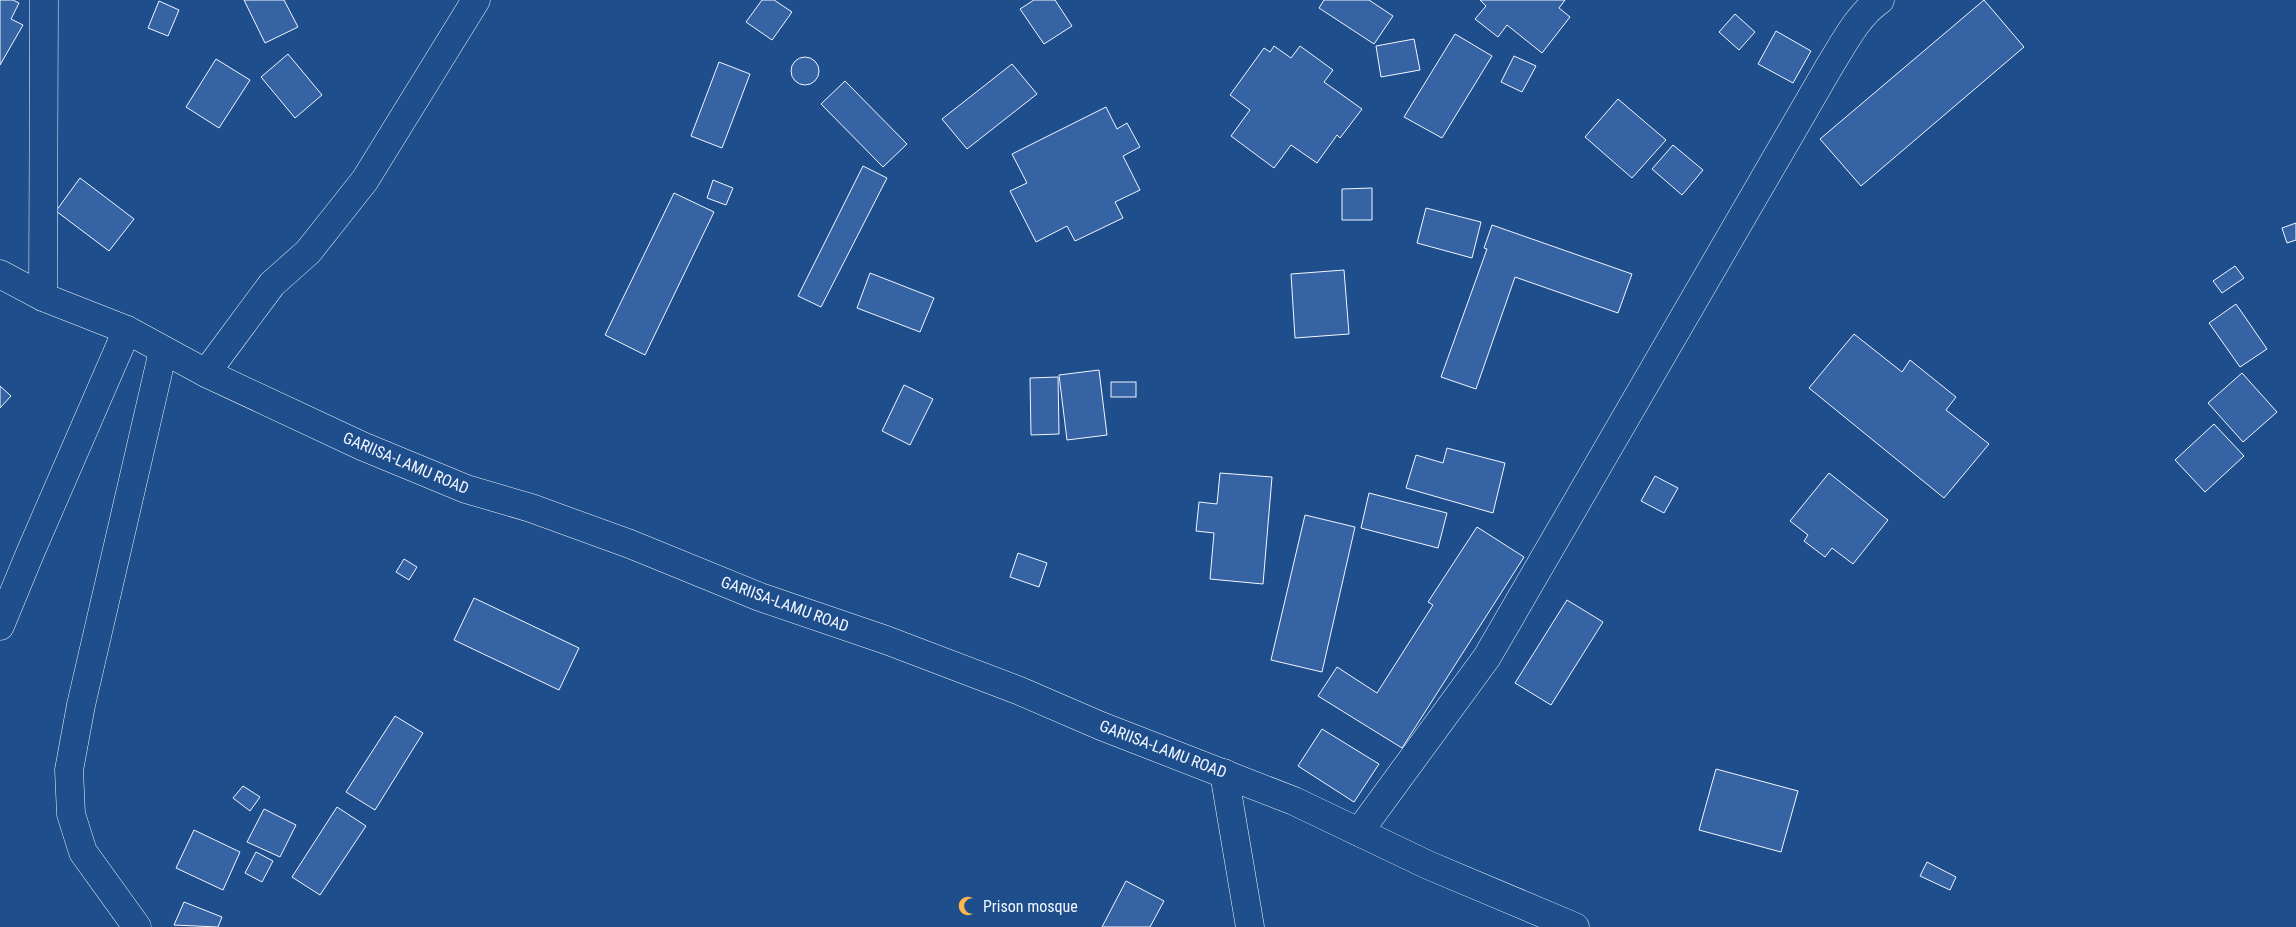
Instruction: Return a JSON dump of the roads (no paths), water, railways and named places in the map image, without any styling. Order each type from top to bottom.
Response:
[{"type":"street","points":[[43,297],[44,0]]},
{"type":"street","points":[[206,373],[272,284],[308,252],[365,180],[476,0]]},
{"type":"street","points":[[1359,832],[1487,657],[1829,67],[1854,27],[1869,8],[1880,0]]},
{"type":"street","name":"GARIISA-LAMU ROAD","points":[[0,274],[43,297],[127,330],[206,373],[362,446],[466,489],[531,508],[630,544],[760,597],[895,644],[1224,772],[1294,801],[1428,865],[1574,927]]},
{"type":"street","points":[[0,626],[30,551],[127,330]]},
{"type":"street","points":[[137,927],[83,852],[71,814],[69,770],[81,704],[163,351]]},
{"type":"street","points":[[1224,772],[1250,927]]},
{"type":"place","name":"Prison mosque","points":[[968,906]]}]
